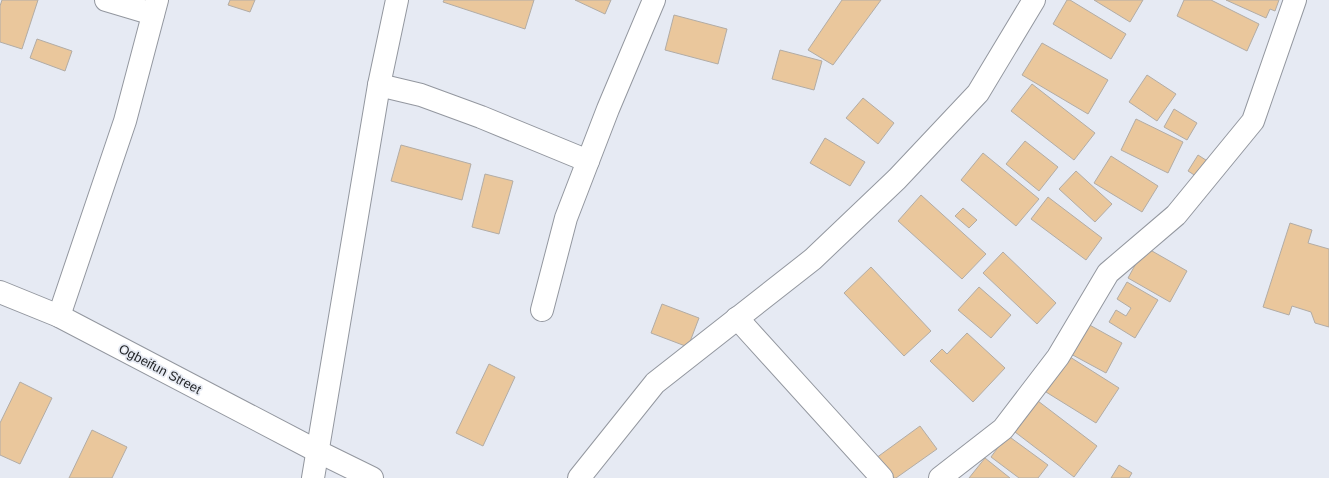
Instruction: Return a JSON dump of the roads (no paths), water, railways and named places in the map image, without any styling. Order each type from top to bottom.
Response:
[{"type":"street","points":[[60,316],[125,121],[155,7],[106,0]]},
{"type":"street","points":[[312,478],[379,85],[397,0]]},
{"type":"street","points":[[542,310],[566,218],[608,109],[654,0]]},
{"type":"street","points":[[579,478],[655,383],[812,258],[897,179],[978,93],[1034,0]]},
{"type":"street","points":[[940,478],[1003,430],[1058,357],[1108,273],[1176,215],[1253,122],[1295,0]]},
{"type":"street","points":[[379,85],[421,95],[481,117],[588,161]]},
{"type":"street","name":"Ogbeifun Street","points":[[0,292],[60,316],[317,451],[372,478]]},
{"type":"street","points":[[737,318],[882,478]]}]
